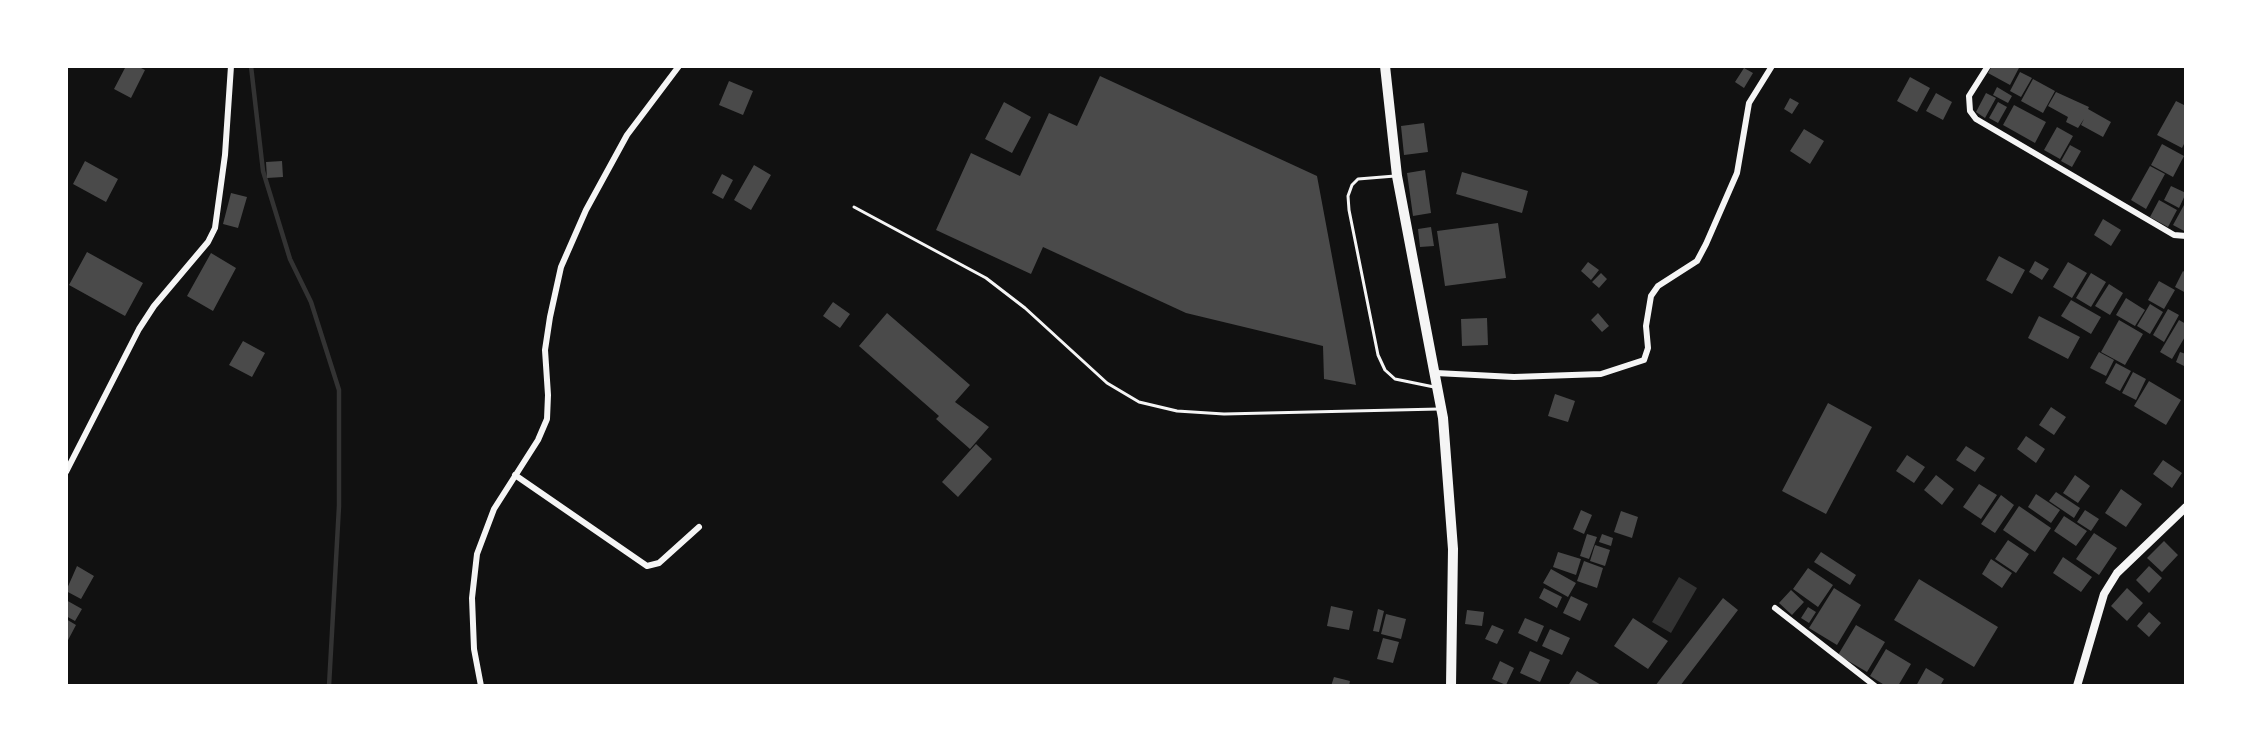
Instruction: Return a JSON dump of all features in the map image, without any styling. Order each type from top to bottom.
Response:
[{"type":"main road","points":[[1385,66],[1397,176],[1442,409],[1453,549],[1451,686]]},
{"type":"street","points":[[66,472],[139,330],[154,306],[208,242],[215,228],[225,155],[231,66]]},
{"type":"street","points":[[481,686],[474,649],[472,598],[477,554],[494,509],[538,440],[547,419],[545,350],[549,316],[561,267],[586,210],[627,135],[679,66]]},
{"type":"street","points":[[1436,373],[1514,377],[1601,374],[1644,360],[1648,348],[1646,326],[1651,296],[1658,286],[1697,261],[1706,244],[1737,173],[1749,103],[1772,66]]},
{"type":"street","points":[[1988,66],[1970,96],[1970,111],[1976,119],[2174,235],[2186,236]]},
{"type":"street","points":[[515,475],[647,566],[659,563],[699,528]]},
{"type":"street","points":[[2077,686],[2104,594],[2117,573],[2186,507]]},
{"type":"street","points":[[1775,608],[1875,686]]},
{"type":"lane","points":[[1397,176],[1358,178],[1348,196],[1349,210],[1378,355],[1385,370],[1395,379],[1439,388]]},
{"type":"lane","points":[[854,207],[986,278],[1025,308],[1107,382],[1140,402],[1177,411],[1224,414],[1442,409]]},
{"type":"shaded area","points":[[1679,577],[1697,588],[1671,633],[1652,622]]},
{"type":"building","points":[[126,66],[137,66],[145,70],[131,98],[114,89]]},
{"type":"building","points":[[1992,66],[2020,66],[2010,85],[1988,73]]},
{"type":"building","points":[[1744,68],[1753,73],[1744,88],[1735,82]]},
{"type":"building","points":[[2020,72],[2032,78],[2021,97],[2010,91]]},
{"type":"building","points":[[1100,76],[1317,176],[1356,385],[1324,379],[1323,346],[1186,313],[1043,247],[1031,274],[936,230],[971,153],[1020,176],[1049,113],[1077,126]]},
{"type":"building","points":[[1910,77],[1930,88],[1917,112],[1897,101]]},
{"type":"building","points":[[2033,79],[2055,91],[2043,113],[2021,101]]},
{"type":"building","points":[[729,81],[753,91],[743,115],[719,105]]},
{"type":"building","points":[[1997,87],[2012,96],[2008,103],[1993,95]]},
{"type":"building","points":[[2056,92],[2089,107],[2088,109],[2111,122],[2103,137],[2081,125],[2084,119],[2078,128],[2066,122],[2068,117],[2048,106]]},
{"type":"building","points":[[1936,93],[1952,102],[1943,120],[1926,111]]},
{"type":"building","points":[[1986,93],[1996,98],[1985,118],[1976,112]]},
{"type":"building","points":[[1790,98],[1799,103],[1792,114],[1784,109]]},
{"type":"building","points":[[2176,101],[2186,106],[2186,140],[2182,148],[2157,135]]},
{"type":"building","points":[[1004,102],[1031,117],[1012,153],[985,139]]},
{"type":"building","points":[[1998,102],[2007,107],[1998,123],[1989,118]]},
{"type":"building","points":[[2014,105],[2046,122],[2035,143],[2003,125]]},
{"type":"building","points":[[1424,123],[1428,152],[1404,155],[1401,126]]},
{"type":"building","points":[[2057,127],[2073,136],[2060,159],[2044,150]]},
{"type":"building","points":[[1804,129],[1824,141],[1810,164],[1790,151]]},
{"type":"building","points":[[2162,144],[2184,156],[2173,177],[2151,165]]},
{"type":"building","points":[[2070,145],[2081,151],[2072,167],[2061,161]]},
{"type":"building","points":[[85,161],[118,179],[106,202],[73,184]]},
{"type":"building","points":[[282,161],[283,177],[267,178],[266,162]]},
{"type":"building","points":[[754,165],[771,175],[751,210],[734,200]]},
{"type":"building","points":[[2150,166],[2165,174],[2146,209],[2131,200]]},
{"type":"building","points":[[1425,170],[1431,213],[1413,216],[1407,173]]},
{"type":"building","points":[[1462,172],[1528,191],[1522,213],[1456,194]]},
{"type":"building","points":[[722,174],[733,180],[723,199],[712,193]]},
{"type":"building","points":[[2171,186],[2186,193],[2179,208],[2164,200]]},
{"type":"building","points":[[231,193],[247,197],[238,228],[223,224]]},
{"type":"building","points":[[2159,200],[2177,210],[2168,227],[2150,217]]},
{"type":"building","points":[[2184,205],[2186,206],[2186,232],[2173,225]]},
{"type":"building","points":[[2103,219],[2121,230],[2111,246],[2094,235]]},
{"type":"building","points":[[1498,223],[1506,278],[1445,286],[1437,231]]},
{"type":"building","points":[[1431,227],[1434,246],[1420,247],[1418,229]]},
{"type":"building","points":[[87,252],[143,283],[125,316],[69,285]]},
{"type":"building","points":[[211,253],[236,268],[213,311],[187,296]]},
{"type":"building","points":[[1999,256],[2025,270],[2012,294],[1986,280]]},
{"type":"building","points":[[2035,261],[2049,269],[2042,280],[2029,272]]},
{"type":"building","points":[[1588,262],[1599,270],[1591,280],[1581,271]]},
{"type":"building","points":[[2068,262],[2087,273],[2072,298],[2053,287]]},
{"type":"building","points":[[2183,271],[2186,273],[2186,293],[2175,287]]},
{"type":"building","points":[[1601,273],[1607,279],[1599,288],[1592,282]]},
{"type":"building","points":[[2091,273],[2106,282],[2091,307],[2076,298]]},
{"type":"building","points":[[2159,281],[2175,290],[2164,309],[2148,300]]},
{"type":"building","points":[[2109,284],[2123,293],[2110,315],[2095,306]]},
{"type":"building","points":[[2126,298],[2145,310],[2135,326],[2116,315]]},
{"type":"building","points":[[2071,300],[2101,317],[2091,334],[2061,316]]},
{"type":"building","points":[[833,302],[850,314],[840,328],[823,316]]},
{"type":"building","points":[[2150,304],[2163,312],[2150,334],[2137,326]]},
{"type":"building","points":[[2168,309],[2179,315],[2164,342],[2153,335]]},
{"type":"building","points":[[887,313],[970,385],[955,402],[989,427],[970,449],[936,419],[939,416],[859,346]]},
{"type":"building","points":[[1598,313],[1609,326],[1602,332],[1591,320]]},
{"type":"building","points":[[2039,316],[2080,337],[2068,359],[2028,338]]},
{"type":"building","points":[[1487,318],[1488,345],[1462,346],[1461,319]]},
{"type":"building","points":[[2119,320],[2143,334],[2125,365],[2101,352]]},
{"type":"building","points":[[2179,320],[2186,324],[2186,335],[2172,359],[2160,352]]},
{"type":"building","points":[[243,341],[265,353],[252,377],[229,365]]},
{"type":"building","points":[[2099,352],[2114,360],[2106,376],[2090,368]]},
{"type":"building","points":[[2180,352],[2186,354],[2186,367],[2176,362]]},
{"type":"building","points":[[2116,363],[2131,371],[2120,391],[2105,383]]},
{"type":"building","points":[[2133,372],[2146,379],[2136,400],[2122,393]]},
{"type":"building","points":[[2149,381],[2181,400],[2166,425],[2134,406]]},
{"type":"building","points":[[1555,394],[1575,401],[1568,422],[1548,416]]},
{"type":"building","points":[[1828,403],[1872,427],[1826,514],[1782,491]]},
{"type":"building","points":[[2051,407],[2066,417],[2054,435],[2039,425]]},
{"type":"building","points":[[2026,436],[2045,449],[2036,463],[2017,449]]},
{"type":"building","points":[[976,444],[992,459],[958,497],[942,482]]},
{"type":"building","points":[[1966,446],[1985,458],[1975,472],[1956,460]]},
{"type":"building","points":[[1907,455],[1925,467],[1914,483],[1896,471]]},
{"type":"building","points":[[2163,460],[2182,473],[2172,488],[2153,474]]},
{"type":"building","points":[[1936,475],[1954,489],[1942,505],[1924,490]]},
{"type":"building","points":[[2075,475],[2090,486],[2078,503],[2063,493]]},
{"type":"building","points":[[1979,484],[1997,495],[1981,519],[1963,507]]},
{"type":"building","points":[[2121,489],[2142,504],[2126,527],[2105,513]]},
{"type":"building","points":[[2056,492],[2080,508],[2074,518],[2049,501]]},
{"type":"building","points":[[2036,494],[2060,510],[2051,523],[2028,507]]},
{"type":"building","points":[[2001,495],[2014,505],[1995,533],[1981,524]]},
{"type":"building","points":[[2019,506],[2051,528],[2035,552],[2003,530]]},
{"type":"building","points":[[1581,510],[1592,515],[1584,534],[1573,529]]},
{"type":"building","points":[[2085,510],[2099,519],[2091,531],[2077,522]]},
{"type":"building","points":[[1621,511],[1638,517],[1632,538],[1614,532]]},
{"type":"building","points":[[2064,516],[2087,531],[2076,546],[2054,531]]},
{"type":"building","points":[[2094,533],[2117,548],[2099,575],[2076,559]]},
{"type":"building","points":[[1587,534],[1597,537],[1589,559],[1580,556]]},
{"type":"building","points":[[1602,534],[1613,538],[1611,546],[1599,542]]},
{"type":"building","points":[[2008,540],[2029,554],[2016,573],[1995,559]]},
{"type":"building","points":[[2164,541],[2178,555],[2162,572],[2147,558]]},
{"type":"building","points":[[1595,545],[1610,550],[1605,566],[1590,561]]},
{"type":"building","points":[[1558,552],[1581,559],[1576,575],[1553,567]]},
{"type":"building","points":[[1821,552],[1856,575],[1850,585],[1814,562]]},
{"type":"building","points":[[2063,557],[2092,577],[2081,592],[2053,573]]},
{"type":"building","points":[[1991,559],[2012,573],[2002,588],[1982,574]]},
{"type":"building","points":[[1584,561],[1603,568],[1597,588],[1577,581]]},
{"type":"building","points":[[77,566],[94,576],[81,599],[66,591]]},
{"type":"building","points":[[2149,566],[2162,578],[2149,593],[2136,580]]},
{"type":"building","points":[[1808,568],[1833,585],[1818,607],[1793,589]]},
{"type":"building","points":[[1551,569],[1576,583],[1568,597],[1543,583]]},
{"type":"building","points":[[1919,579],[1998,627],[1974,667],[1894,620]]},
{"type":"building","points":[[1544,588],[1562,597],[1557,608],[1539,598]]},
{"type":"building","points":[[1834,588],[1861,605],[1837,645],[1809,628]]},
{"type":"building","points":[[2127,588],[2143,603],[2127,621],[2111,606]]},
{"type":"building","points":[[1791,590],[1804,602],[1792,615],[1779,603]]},
{"type":"building","points":[[1571,596],[1588,604],[1580,621],[1563,613]]},
{"type":"building","points":[[1723,598],[1738,610],[1680,686],[1655,686]]},
{"type":"building","points":[[66,600],[82,609],[75,621],[66,616]]},
{"type":"building","points":[[1331,606],[1353,611],[1349,630],[1327,626]]},
{"type":"building","points":[[1808,607],[1816,612],[1809,623],[1801,618]]},
{"type":"building","points":[[1378,609],[1384,611],[1379,632],[1373,631]]},
{"type":"building","points":[[1467,610],[1484,612],[1482,626],[1465,624]]},
{"type":"building","points":[[2149,612],[2161,623],[2149,637],[2137,626]]},
{"type":"building","points":[[1386,614],[1406,619],[1401,639],[1381,634]]},
{"type":"building","points":[[1525,618],[1544,626],[1537,642],[1518,633]]},
{"type":"building","points":[[1633,618],[1668,641],[1648,669],[1614,646]]},
{"type":"building","points":[[66,619],[76,625],[66,644]]},
{"type":"building","points":[[1492,625],[1504,630],[1497,644],[1485,639]]},
{"type":"building","points":[[1856,625],[1885,642],[1867,672],[1838,655]]},
{"type":"building","points":[[1550,629],[1570,638],[1562,655],[1542,646]]},
{"type":"building","points":[[1383,638],[1399,642],[1393,663],[1377,659]]},
{"type":"building","points":[[1886,649],[1911,664],[1898,686],[1886,686],[1870,676]]},
{"type":"building","points":[[1530,651],[1550,660],[1540,682],[1520,673]]},
{"type":"building","points":[[1500,661],[1514,668],[1506,685],[1492,679]]},
{"type":"building","points":[[1926,668],[1944,679],[1940,686],[1916,686]]},
{"type":"building","points":[[1577,671],[1603,686],[1568,686]]},
{"type":"building","points":[[1334,677],[1350,681],[1349,686],[1331,686]]},
{"type":"waterway","points":[[251,66],[263,171],[290,259],[311,302],[339,390],[339,506],[329,686]]}]
